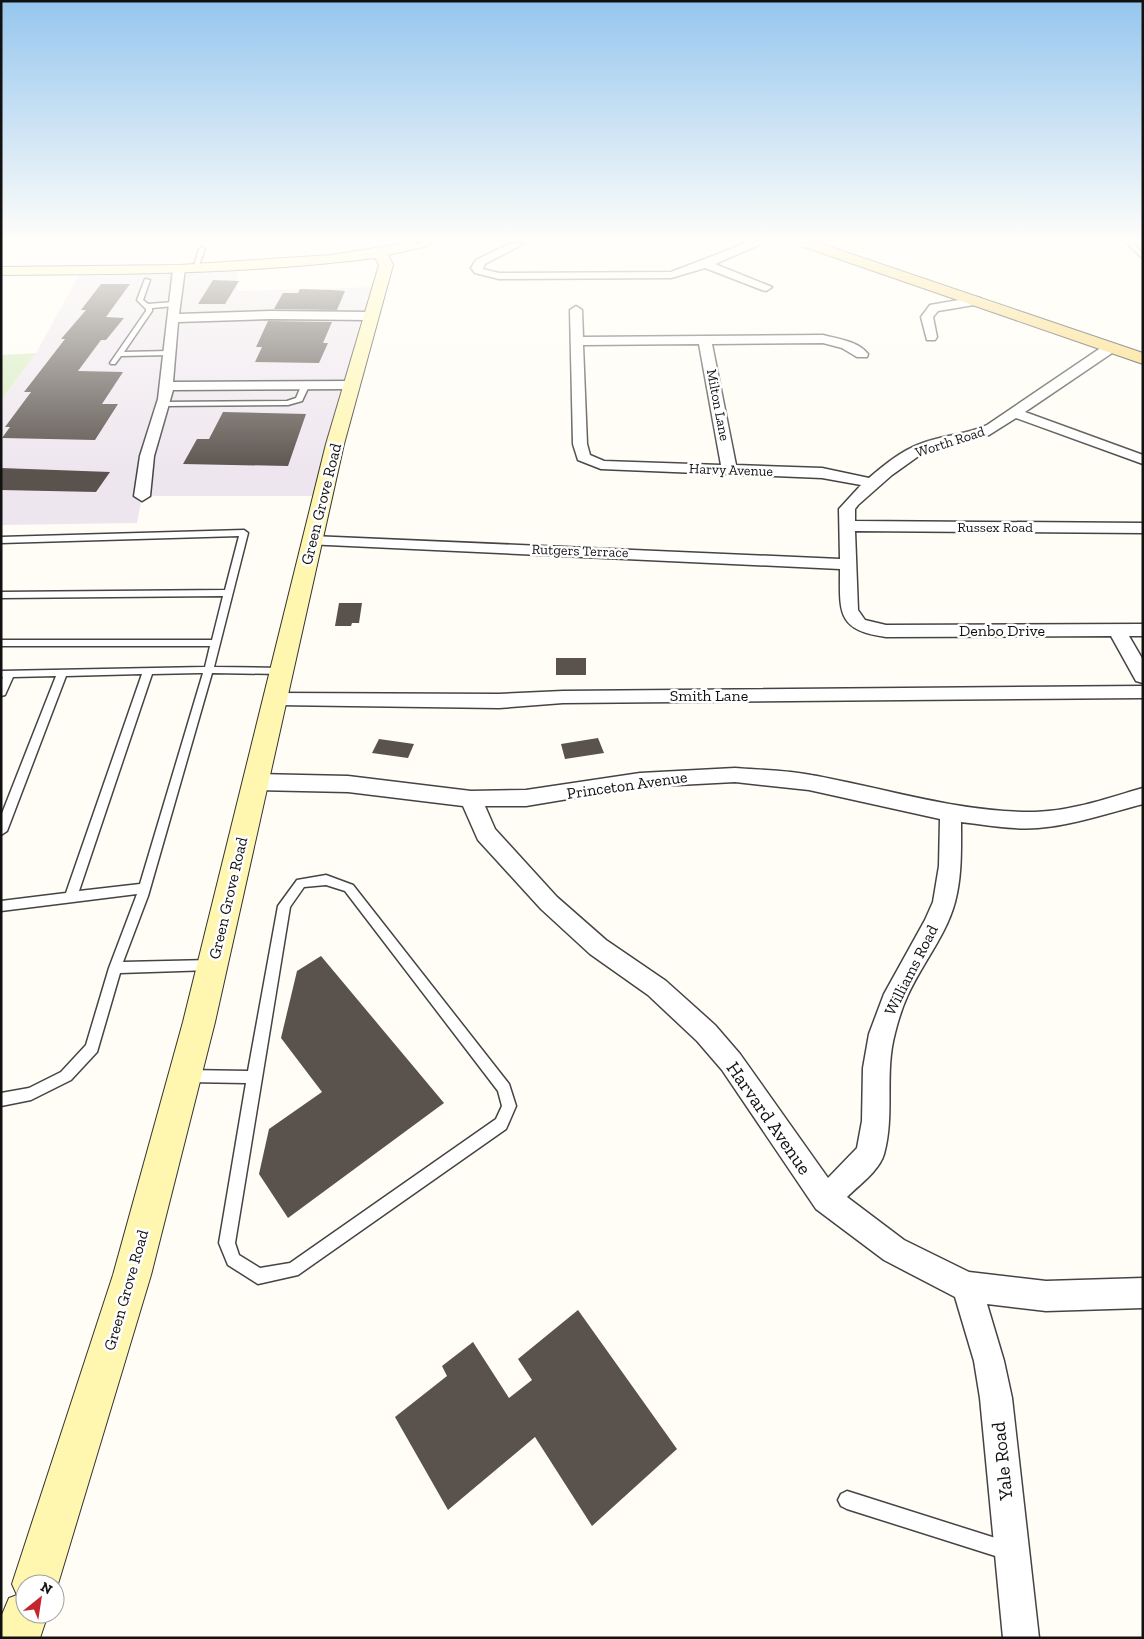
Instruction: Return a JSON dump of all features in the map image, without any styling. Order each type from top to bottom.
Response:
[{"type":"main road","points":[[1029,319],[1143,359]]},
{"type":"street","points":[[142,496],[147,456],[163,404],[172,319]]},
{"type":"street","name":"Green Grove Road","points":[[38,1574],[132,1275],[185,1076],[213,965],[312,541],[369,319]]},
{"type":"street","points":[[577,319],[578,341],[823,339],[847,345],[862,354]]},
{"type":"street","points":[[927,319],[931,337]]},
{"type":"street","name":"Milton Lane","points":[[705,340],[728,453],[729,470]]},
{"type":"street","name":"Harvy Avenue","points":[[578,341],[580,444],[583,457],[588,461],[600,465],[832,474],[872,484]]},
{"type":"street","name":"Worth Road","points":[[862,626],[850,616],[847,564],[847,509],[872,484],[913,453],[936,444],[985,432],[1016,413],[1110,348]]},
{"type":"street","points":[[165,386],[351,385]]},
{"type":"street","points":[[1016,413],[1143,460]]},
{"type":"street","name":"Russex Road","points":[[847,526],[1143,528]]},
{"type":"street","name":"Rutgers Terrace","points":[[312,541],[847,564]]},
{"type":"street","name":"Denbo Drive","points":[[862,626],[886,631],[1143,630]]},
{"type":"street","points":[[1117,630],[1143,677]]},
{"type":"street","name":"Smith Lane","points":[[279,685],[499,701],[563,697],[1143,692]]},
{"type":"street","name":"Princeton Avenue","points":[[256,782],[348,784],[471,799],[526,798],[640,780],[735,775],[809,782],[951,813],[1000,819],[1037,820],[1074,815],[1143,796]]},
{"type":"street","name":"Harvard Avenue","points":[[471,799],[486,834],[554,909],[598,947],[657,988],[706,1033],[731,1062],[826,1199],[894,1250],[967,1287],[1046,1296],[1143,1294]]},
{"type":"street","name":"Williams Road","points":[[826,1199],[870,1154],[875,1121],[876,1068],[882,1034],[896,994],[936,922],[944,902],[950,866],[951,813]]},
{"type":"street","name":"Yale Road","points":[[967,1287],[988,1361],[996,1398],[1021,1638]]},
{"type":"street","points":[[17,1638],[22,1624]]},
{"type":"lane","points":[[113,363],[143,319]]},
{"type":"lane","points":[[119,354],[169,353]]},
{"type":"lane","points":[[163,404],[288,403],[299,399],[305,386]]},
{"type":"lane","points":[[1,540],[244,533],[216,643],[144,888],[115,968],[92,1048],[66,1076],[31,1094],[1,1100]]},
{"type":"lane","points":[[1,595],[228,593]]},
{"type":"lane","points":[[1,643],[216,643]]},
{"type":"lane","points":[[1,693],[6,673],[200,670],[279,685]]},
{"type":"lane","points":[[71,897],[148,671]]},
{"type":"lane","points":[[1,831],[62,672]]},
{"type":"lane","points":[[326,880],[349,888],[504,1088],[510,1106],[501,1124],[293,1270],[258,1276],[233,1260],[227,1243],[254,1077],[284,906],[302,883],[326,880]]},
{"type":"lane","points":[[1,906],[144,888]]},
{"type":"lane","points":[[115,968],[213,965]]},
{"type":"lane","points":[[185,1076],[254,1077]]},
{"type":"lane","points":[[847,1500],[1012,1552]]},
{"type":"shaded area","points":[[54,319],[370,319],[323,496],[142,496],[137,523],[1,525],[1,400],[36,353]]},
{"type":"green space","points":[[36,353],[1,400],[1,355]]},
{"type":"building","points":[[78,319],[123,319],[106,340],[101,340],[78,371],[123,372],[102,404],[118,404],[95,440],[2,438],[10,427],[5,427],[31,392],[24,392],[65,339],[61,339]]},
{"type":"building","points":[[268,321],[332,322],[323,343],[328,343],[319,363],[255,362],[262,347],[256,347]]},
{"type":"building","points":[[223,412],[306,414],[288,466],[183,464],[197,439],[209,439]]},
{"type":"building","points":[[1,468],[110,472],[96,492],[1,490]]},
{"type":"building","points":[[339,603],[362,603],[359,623],[352,623],[351,626],[335,626]]},
{"type":"building","points":[[556,658],[586,658],[586,675],[556,675]]},
{"type":"building","points":[[598,738],[604,753],[565,759],[561,744]]},
{"type":"building","points":[[379,739],[414,744],[408,758],[372,753]]},
{"type":"building","points":[[321,956],[444,1103],[288,1218],[259,1174],[269,1129],[322,1092],[281,1038],[297,971]]},
{"type":"building","points":[[578,1310],[677,1449],[592,1526],[535,1437],[448,1510],[395,1417],[447,1376],[442,1366],[473,1342],[509,1398],[532,1380],[518,1359]]}]
